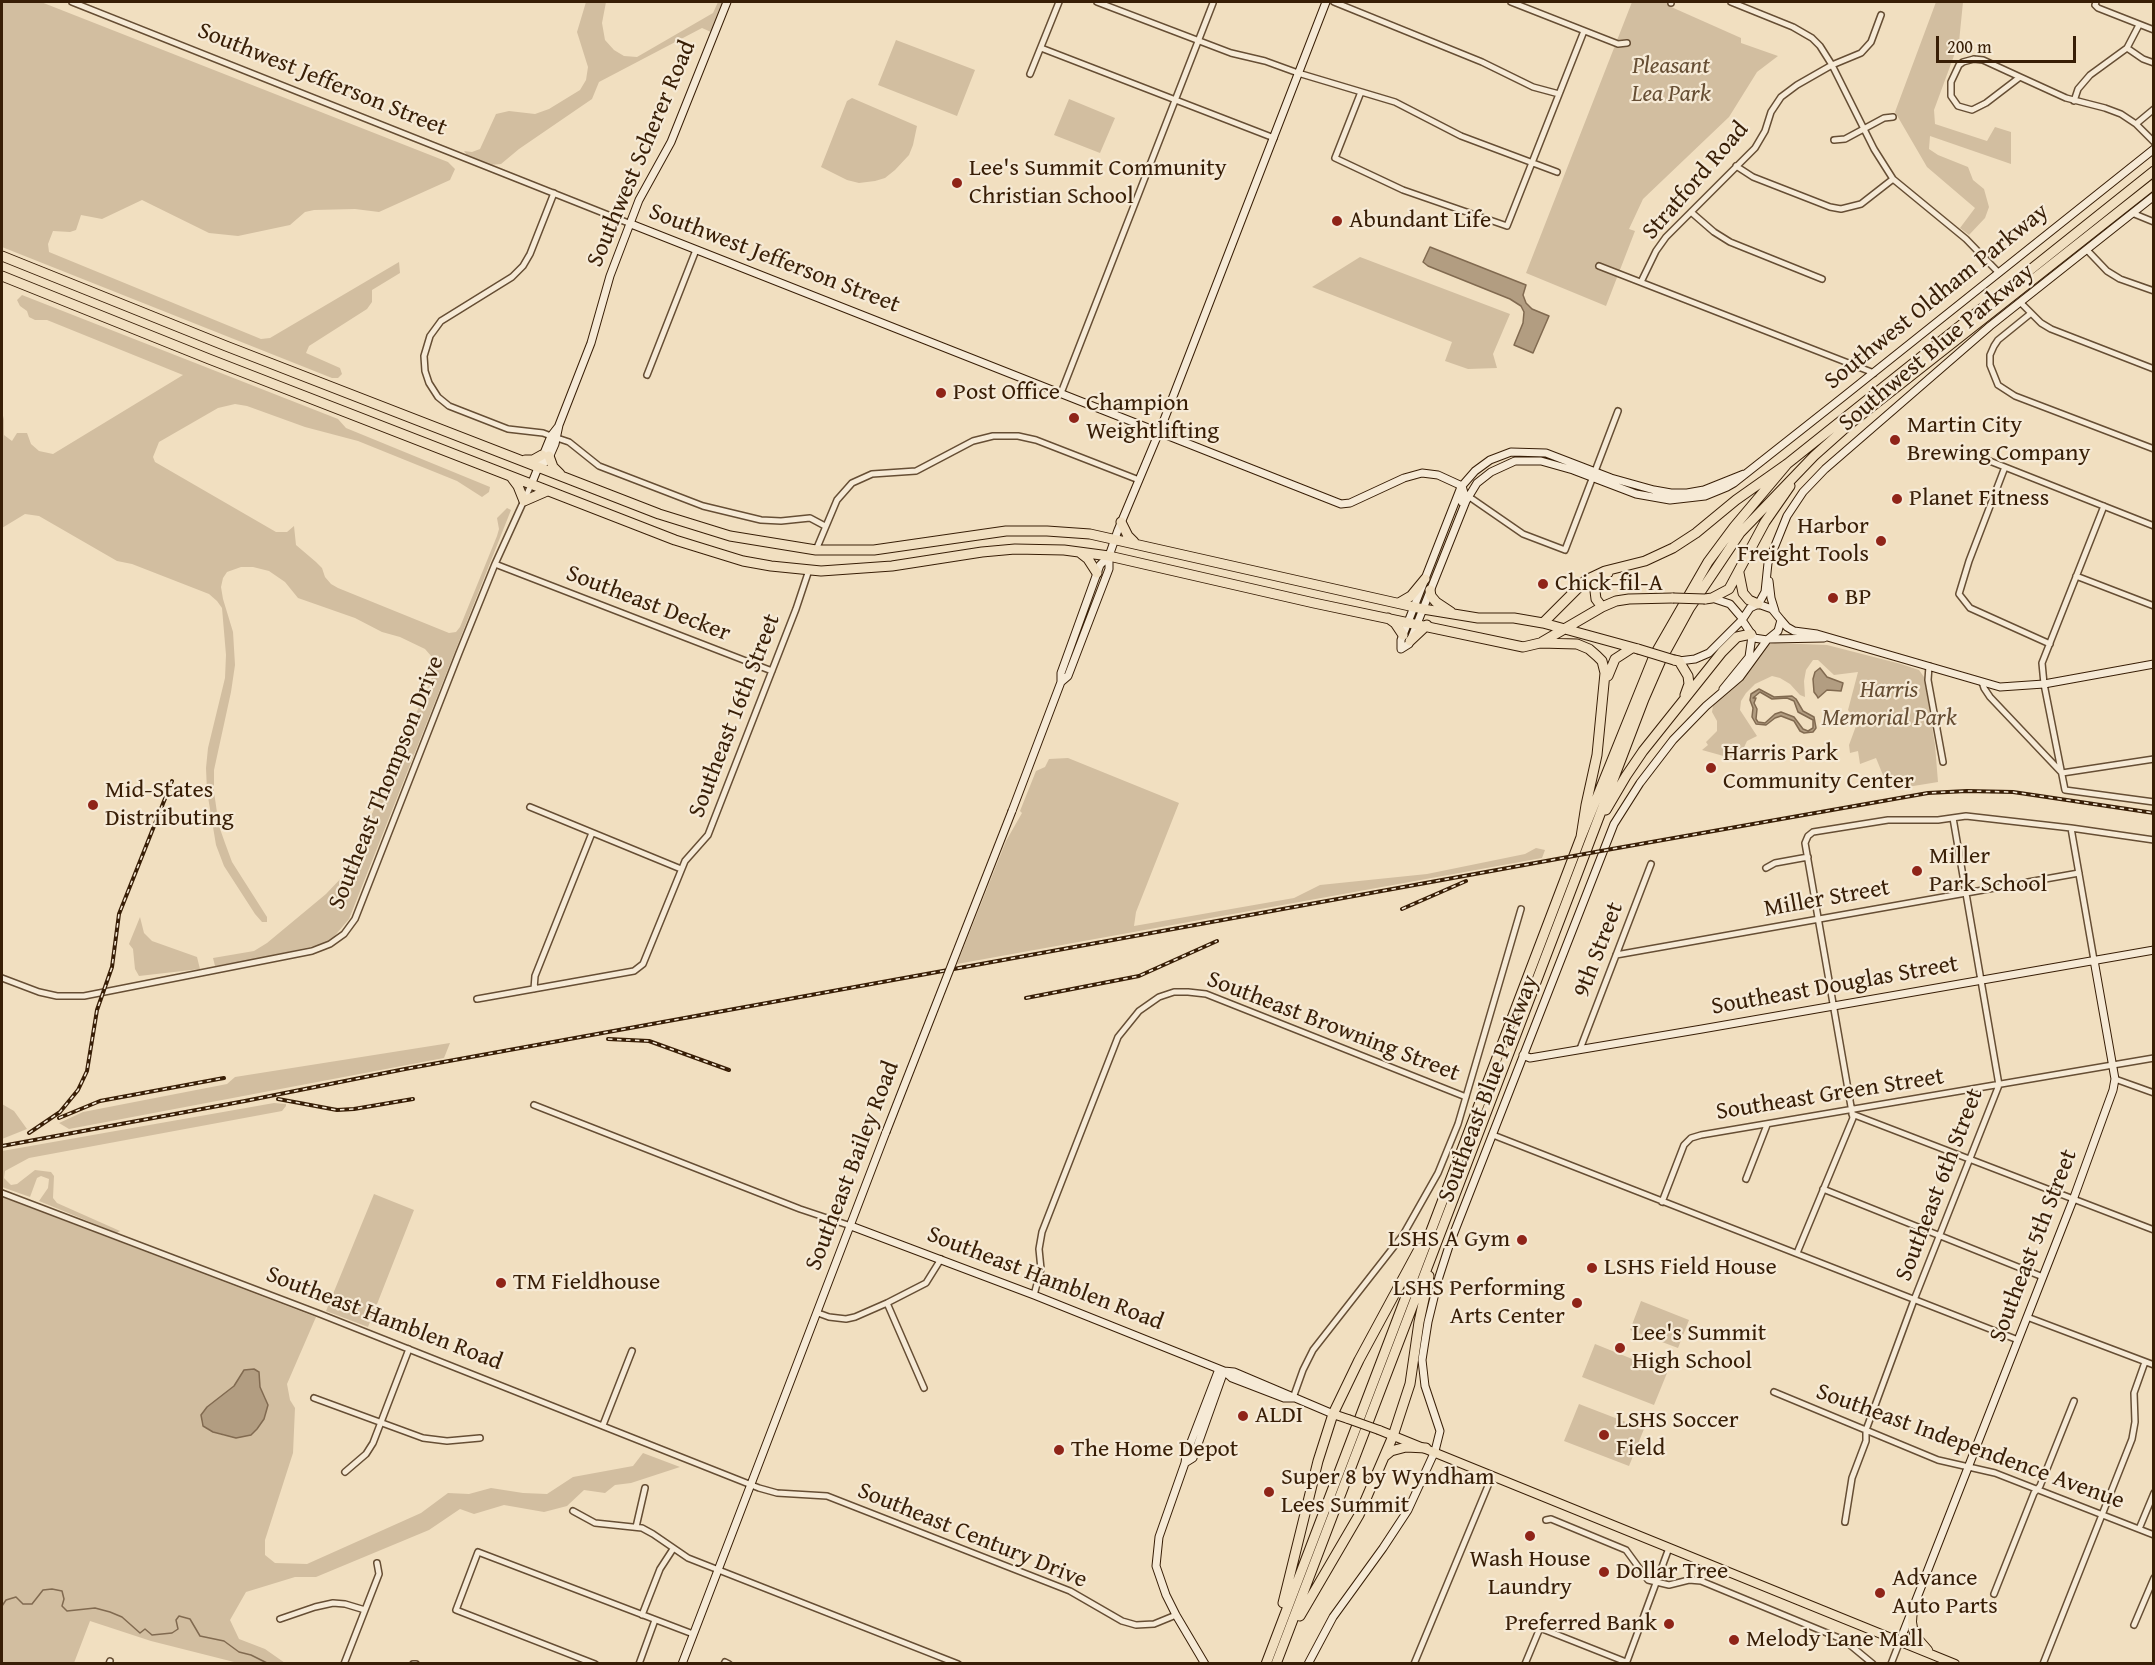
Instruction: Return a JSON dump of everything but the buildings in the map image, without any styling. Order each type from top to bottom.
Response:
[{"type":"highway","points":[[1544,623],[1586,580],[1618,567],[1645,561],[1673,548],[1787,464],[2154,171]]},
{"type":"highway","points":[[1264,1664],[1447,1188],[1586,838],[1661,660],[1689,609],[1740,533],[1772,497],[1814,456],[1851,423],[2154,184]]},
{"type":"highway","points":[[2,256],[226,346],[659,514],[709,530],[767,544],[816,550],[874,550],[982,533],[1018,531],[1065,532],[1115,538],[1458,616],[1514,618],[1544,623],[1677,660],[1686,672],[1689,684],[1681,703]]},
{"type":"highway","points":[[2,276],[250,376],[711,553],[771,566],[821,571],[892,566],[1015,549],[1076,551],[1109,556],[1523,647],[1540,644],[1577,644],[1589,649],[1602,661],[1605,673],[1597,755],[1586,805],[1586,838]]},
{"type":"highway","points":[[521,460],[546,456],[562,476]]},
{"type":"highway","points":[[1540,644],[1602,607],[1629,599],[1708,599],[1730,590],[1754,541],[1775,506],[1814,456]]},
{"type":"highway","points":[[1277,1662],[1454,1198],[1636,696],[1654,656],[1708,562],[1787,464]]},
{"type":"highway","points":[[510,476],[518,486],[524,501],[548,491]]},
{"type":"highway","points":[[1121,522],[1128,536],[1135,543]]},
{"type":"highway","points":[[1076,551],[1088,559],[1097,573]]},
{"type":"highway","points":[[1602,607],[1596,599],[1595,588],[1603,576],[1618,567]]},
{"type":"highway","points":[[1739,572],[1743,592],[1749,600],[1759,603]]},
{"type":"highway","points":[[1398,603],[1412,596],[1425,579]]},
{"type":"highway","points":[[1430,590],[1436,602],[1458,616]]},
{"type":"highway","points":[[1386,617],[1395,623],[1407,638],[1418,623]]},
{"type":"highway","points":[[1586,838],[1626,776],[1732,640],[1741,635],[1751,635]]},
{"type":"highway","points":[[1604,688],[1615,659],[1635,649]]},
{"type":"highway","points":[[1264,1664],[1286,1596],[1318,1461],[1333,1413],[1419,1249],[1442,1190],[1447,1188]]},
{"type":"highway","points":[[1277,1662],[1283,1655],[1306,1604],[1359,1515],[1393,1436],[1410,1384],[1427,1286],[1455,1204],[1454,1198]]},
{"type":"highway","points":[[1383,1458],[1397,1449],[1406,1447],[1430,1450]]},
{"type":"main road","points":[[1333,1413],[1430,1450],[1955,1664]]},
{"type":"main road","points":[[1913,1608],[1914,1634],[1933,1654]]},
{"type":"street","name":"Southwest Jefferson Street","points":[[72,2],[1341,504],[1350,503],[1404,478],[1422,473],[1438,475],[1462,486]]},
{"type":"street","name":"Southwest Scherer Road","points":[[531,484],[546,456],[581,373],[610,276],[644,189],[671,142],[727,2]]},
{"type":"street","points":[[1030,74],[1059,2]]},
{"type":"street","points":[[1097,2],[1231,53],[1265,61],[1395,102],[1461,136],[1557,172]]},
{"type":"street","name":"Southeast Bailey Road","points":[[1061,682],[1068,676],[1109,569],[1109,556],[1121,522],[1159,432],[1326,2]]},
{"type":"street","points":[[1334,2],[1482,62],[1533,87],[1558,94]]},
{"type":"street","points":[[1511,2],[1618,44],[1627,43]]},
{"type":"street","points":[[1735,2],[1802,32],[1820,46],[1893,179],[1966,239],[1999,273]]},
{"type":"street","points":[[1060,393],[1213,3]]},
{"type":"street","points":[[2096,3],[2098,8],[2154,30]]},
{"type":"street","name":"Stratford Road","points":[[1641,282],[1656,251],[1674,228],[1755,148],[1765,131],[1771,112],[1781,97],[1832,65],[1861,52],[1871,42],[1881,15]]},
{"type":"street","points":[[2074,101],[2078,89],[2090,75],[2127,48],[2139,25]]},
{"type":"street","points":[[1361,92],[1335,158],[1402,190],[1507,226],[1584,31]]},
{"type":"street","points":[[1041,48],[1274,138]]},
{"type":"street","points":[[2127,48],[2143,59],[2154,63]]},
{"type":"street","points":[[2020,76],[1978,108],[1972,110],[1958,106],[1951,96],[1951,82],[1959,65],[1969,60],[1983,60],[2020,76],[2074,101],[2121,114],[2136,124],[2154,142]]},
{"type":"street","points":[[2136,124],[2154,110]]},
{"type":"street","points":[[1834,140],[1845,139],[1884,118],[1893,117]]},
{"type":"street","name":"Southwest Oldham Parkway","points":[[1419,608],[1430,590],[1468,496],[1491,472],[1506,464],[1523,460],[1556,465],[1632,484],[1665,496],[1704,490],[1744,474],[2154,149]]},
{"type":"street","points":[[1736,166],[1753,177],[1830,207],[1841,209],[1861,204],[1893,179]]},
{"type":"street","points":[[554,193],[524,266],[512,277],[441,321],[430,336],[424,356],[425,371],[438,397],[449,406],[508,429],[543,433],[569,442],[599,466],[703,506],[761,520],[781,521],[810,518],[825,526]]},
{"type":"street","name":"Southwest Blue Parkway","points":[[1759,603],[1765,592],[1768,563],[1791,510],[1803,492],[1825,469],[1990,326],[2154,196]]},
{"type":"street","points":[[1691,212],[1714,232],[1730,242],[1822,279]]},
{"type":"street","points":[[2132,213],[2154,222]]},
{"type":"street","points":[[647,375],[696,250]]},
{"type":"street","points":[[2087,250],[2107,272],[2154,291]]},
{"type":"street","points":[[1599,266],[1874,373]]},
{"type":"street","points":[[2020,303],[2030,314],[2052,329],[2154,369]]},
{"type":"street","points":[[2030,314],[1998,340],[1994,346],[1990,355],[1990,364],[1998,385],[2015,396],[2154,449]]},
{"type":"street","points":[[1481,466],[1469,486],[1468,496],[1523,534],[1565,550],[1618,411]]},
{"type":"street","points":[[816,550],[825,526],[842,494],[858,479],[872,474],[916,471],[974,441],[993,436],[1018,436],[1036,440],[1139,480]]},
{"type":"street","name":"Southwest Oldham Parkway","points":[[1407,638],[1418,623],[1425,579],[1452,506],[1462,486],[1481,466],[1500,455],[1534,451],[1556,455],[1593,475]]},
{"type":"street","points":[[1982,458],[2154,526]]},
{"type":"street","points":[[2005,467],[1969,561],[1959,594],[1970,609],[2050,644]]},
{"type":"street","name":"Southeast Thompson Drive","points":[[2,978],[57,996],[84,996],[312,951],[338,939],[355,919],[495,564],[531,484]]},
{"type":"street","points":[[1461,511],[1464,493],[1462,486]]},
{"type":"street","points":[[2104,506],[2042,663],[2044,684],[2065,790],[2154,802]]},
{"type":"street","name":"Southwest Blue Parkway","points":[[1772,552],[1769,585],[1775,611]]},
{"type":"street","name":"Southeast Bailey Road","points":[[682,1664],[1012,811],[1061,682],[1061,674],[1100,565],[1109,556]]},
{"type":"street","name":"Southeast Decker","points":[[495,564],[772,671]]},
{"type":"street","name":"Southeast 16th Street","points":[[534,989],[634,971],[640,967],[681,869],[688,856],[702,844],[708,835],[809,570]]},
{"type":"street","points":[[2076,576],[2154,606]]},
{"type":"street","points":[[1708,599],[1730,603],[1751,635],[1757,639],[1824,638]]},
{"type":"street","points":[[1677,660],[1695,659],[1709,653],[1750,608],[1759,603],[1775,611],[1791,630],[1810,633],[2000,687],[2012,688],[2044,684],[2154,664]]},
{"type":"street","points":[[1721,692],[1740,677],[1769,639],[1778,631],[1781,620]]},
{"type":"street","points":[[1721,692],[1749,657],[1751,635]]},
{"type":"street","points":[[1929,666],[1928,680],[1943,762]]},
{"type":"street","points":[[1982,682],[1983,688],[1990,697],[2062,773]]},
{"type":"street","name":"Southeast Blue Parkway","points":[[1308,1664],[1338,1609],[1408,1510],[1430,1450],[1440,1431],[1423,1377],[1422,1360],[1433,1301],[1446,1255],[1602,852],[1614,824],[1640,783],[1679,734],[1721,692]]},
{"type":"street","points":[[2062,773],[2154,759]]},
{"type":"street","points":[[530,807],[681,869]]},
{"type":"street","points":[[1797,1253],[1853,1118],[1805,843],[1808,836],[1813,832],[1888,820],[1938,820],[1966,816],[2154,840]]},
{"type":"street","name":"Southeast 6th Street","points":[[1845,1522],[1852,1478],[1866,1441],[1866,1430],[1914,1300],[1999,1085],[1953,818]]},
{"type":"street","name":"Southeast 5th Street","points":[[1891,1664],[2111,1099],[2115,1079],[2071,828]]},
{"type":"street","points":[[477,999],[534,989],[535,976],[592,833]]},
{"type":"street","points":[[1766,868],[1775,863],[1808,857]]},
{"type":"street","name":"9th Street","points":[[1580,1048],[1651,864]]},
{"type":"street","name":"Miller Street","points":[[1616,955],[2079,873]]},
{"type":"street","points":[[1293,1398],[1313,1350],[1389,1256],[1416,1214],[1449,1148],[1521,909]]},
{"type":"street","name":"Southeast Douglas Street","points":[[1523,1055],[1530,1058],[2154,950]]},
{"type":"street","name":"Southeast Browning Street","points":[[1034,1295],[1041,1269],[1039,1249],[1042,1232],[1118,1037],[1139,1011],[1159,997],[1174,992],[1206,994],[1466,1097]]},
{"type":"street","name":"Southeast Green Street","points":[[1662,1202],[1682,1150],[1691,1138],[1701,1135],[1852,1112],[2154,1058]]},
{"type":"street","points":[[2115,1079],[2154,1093]]},
{"type":"street","points":[[534,1105],[800,1209],[850,1226]]},
{"type":"street","points":[[1852,1112],[1969,1160],[2154,1230]]},
{"type":"street","points":[[1746,1179],[1767,1125]]},
{"type":"street","points":[[1493,1135],[2018,1340]]},
{"type":"street","points":[[1823,1189],[2043,1277]]},
{"type":"street","name":"Southeast Hamblen Road","points":[[2,1193],[409,1349],[750,1485]]},
{"type":"street","name":"Southeast Hamblen Road","points":[[850,1226],[1034,1295],[1222,1370],[1234,1372],[1333,1413]]},
{"type":"street","points":[[818,1313],[846,1319],[887,1303],[926,1283],[936,1272],[941,1259]]},
{"type":"street","points":[[887,1303],[924,1388]]},
{"type":"street","points":[[2027,1317],[2154,1365]]},
{"type":"street","points":[[345,1472],[366,1454],[373,1443],[409,1349]]},
{"type":"street","points":[[603,1425],[632,1351]]},
{"type":"street","points":[[2043,1664],[2132,1440],[2135,1422],[2134,1393],[2145,1362]]},
{"type":"street","points":[[1205,1664],[1166,1595],[1156,1566],[1159,1536],[1185,1463],[1193,1458],[1222,1370]]},
{"type":"street","name":"Southeast Independence Avenue","points":[[1774,1392],[1938,1460],[1995,1473],[2154,1535]]},
{"type":"street","points":[[314,1398],[423,1438],[447,1441],[480,1438]]},
{"type":"street","points":[[1994,1594],[2074,1401]]},
{"type":"street","points":[[1414,1664],[1492,1476]]},
{"type":"street","name":"Southeast Century Drive","points":[[750,1485],[777,1493],[827,1496],[1070,1591],[1110,1616],[1130,1624],[1154,1624],[1176,1615]]},
{"type":"street","points":[[636,1527],[645,1488]]},
{"type":"street","points":[[2139,1529],[2154,1492]]},
{"type":"street","points":[[573,1511],[595,1523],[636,1527],[653,1534],[688,1558],[958,1664]]},
{"type":"street","points":[[1546,1520],[1551,1519],[1626,1550],[1643,1575],[1657,1584],[1669,1585],[1689,1580],[1701,1581],[1844,1640],[1873,1664]]},
{"type":"street","points":[[1525,1664],[1540,1628],[1626,1663],[1669,1548]]},
{"type":"street","points":[[642,1615],[660,1569],[674,1549]]},
{"type":"street","points":[[595,1664],[456,1610],[478,1552],[693,1635]]},
{"type":"street","points":[[344,1664],[379,1574],[377,1563]]},
{"type":"street","points":[[2134,1625],[2154,1578]]},
{"type":"street","points":[[280,1619],[315,1607],[333,1604],[349,1605],[364,1610]]},
{"type":"street","points":[[639,1664],[655,1620]]},
{"type":"green space","points":[[2,2],[41,2],[448,162],[455,169],[450,180],[379,212],[355,209],[314,210],[305,212],[290,225],[238,236],[209,233],[142,200],[102,219],[81,215],[76,230],[53,231],[48,244],[49,252],[261,339],[270,338],[399,262],[400,273],[372,290],[372,302],[367,309],[309,346],[306,353],[340,368],[342,374],[338,378],[332,378],[2,247]]},
{"type":"green space","points":[[586,2],[606,2],[602,23],[605,40],[614,50],[624,56],[637,57],[713,13],[718,2],[723,2],[711,32],[702,28],[599,82],[592,99],[501,164],[490,165],[467,155],[464,151],[472,152],[480,149],[496,114],[509,111],[535,114],[549,109],[580,90],[586,80],[588,67],[577,32]]},
{"type":"green space","name":"Pleasant Lea Park","points":[[1632,2],[1670,2],[1669,6],[1741,38],[1741,43],[1778,56],[1757,72],[1729,117],[1643,199],[1629,229],[1635,231],[1606,306],[1526,273]]},
{"type":"green space","points":[[1936,2],[1963,2],[1959,42],[1934,110],[1935,124],[1987,141],[1995,127],[2011,132],[2011,164],[1930,136],[1929,149],[1968,167],[1973,180],[1984,189],[1989,207],[1985,218],[1969,235],[1960,228],[1975,208],[1927,167],[1895,112]]},
{"type":"green space","points":[[896,40],[975,70],[957,116],[878,85]]},
{"type":"green space","points":[[852,98],[917,126],[909,155],[885,178],[859,183],[847,180],[821,167],[847,101]]},
{"type":"green space","points":[[1069,99],[1115,118],[1100,153],[1054,135]]},
{"type":"green space","points":[[1360,257],[1510,314],[1493,354],[1497,368],[1468,369],[1445,361],[1452,342],[1312,287]]},
{"type":"green space","points":[[22,295],[338,419],[346,428],[490,487],[489,492],[482,497],[457,481],[358,441],[305,427],[247,406],[235,404],[218,408],[159,442],[153,457],[155,462],[276,532],[287,532],[294,526],[296,545],[322,568],[325,577],[338,588],[449,633],[456,632],[497,536],[499,529],[497,518],[507,508],[511,510],[349,919],[332,939],[323,944],[215,966],[213,958],[254,951],[267,943],[326,894],[346,873],[433,675],[435,664],[432,657],[425,649],[400,637],[298,598],[285,582],[269,571],[241,567],[227,572],[223,578],[221,587],[233,632],[235,665],[214,770],[214,792],[219,826],[232,862],[267,917],[267,922],[262,922],[224,866],[216,845],[207,791],[208,748],[225,678],[226,655],[222,608],[209,594],[132,564],[117,561],[39,516],[25,514],[2,528],[2,411],[4,435],[12,441],[17,433],[27,433],[31,444],[39,451],[53,454],[183,375],[47,320],[35,320],[29,317],[27,311],[20,306],[17,300]]},
{"type":"green space","name":"Harris Memorial Park","points":[[1775,643],[1827,645],[1919,670],[1924,677],[1935,745],[1938,782],[1889,790],[1876,758],[1860,764],[1858,751],[1850,753],[1849,745],[1856,726],[1848,710],[1858,672],[1834,675],[1818,660],[1813,660],[1806,670],[1805,697],[1790,684],[1772,676],[1755,684],[1746,693],[1741,701],[1740,710],[1757,736],[1747,741],[1738,760],[1702,750],[1708,745],[1706,742],[1717,731],[1717,721],[1712,712],[1713,706],[1748,671],[1766,645]]},
{"type":"green space","points":[[1068,758],[1179,803],[1136,912],[1134,926],[1294,898],[1320,885],[1427,874],[1525,854],[1536,848],[1545,850],[1542,858],[957,964],[1006,841],[1022,813],[1020,811],[1036,771],[1045,767],[1049,759]]},
{"type":"green space","points":[[140,917],[144,933],[152,941],[197,957],[200,969],[139,976],[135,969],[133,949],[129,944]]},
{"type":"green space","points":[[450,1043],[444,1058],[69,1129],[59,1123],[83,1112],[227,1084],[235,1077]]},
{"type":"green space","points":[[274,1103],[286,1104],[286,1106],[282,1111],[29,1158],[5,1171],[4,1178],[11,1185],[17,1184],[35,1170],[51,1172],[54,1176],[53,1198],[57,1203],[120,1231],[117,1233],[39,1201],[48,1188],[49,1179],[41,1176],[37,1178],[30,1197],[2,1187],[2,1151]]},
{"type":"green space","points":[[2,1104],[14,1111],[27,1129],[2,1139]]},
{"type":"green space","points":[[374,1194],[414,1210],[368,1327],[326,1311]]},
{"type":"green space","points":[[2,1197],[316,1317],[287,1384],[290,1400],[295,1408],[293,1453],[265,1540],[265,1555],[275,1563],[307,1564],[421,1513],[448,1493],[469,1494],[491,1488],[547,1494],[573,1477],[633,1466],[643,1453],[680,1467],[631,1483],[615,1485],[605,1493],[584,1490],[567,1506],[544,1512],[504,1505],[474,1514],[460,1509],[429,1530],[316,1577],[295,1577],[246,1592],[230,1620],[239,1639],[265,1649],[285,1663],[238,1663],[151,1641],[90,1621],[74,1663],[2,1663]],"holes":[[[253,1369],[259,1371],[260,1387],[266,1399],[264,1419],[251,1435],[226,1436],[202,1426],[201,1416],[207,1407],[226,1394]]]},
{"type":"green space","points":[[1641,1301],[1689,1320],[1678,1348],[1630,1330]]},
{"type":"green space","points":[[1595,1344],[1667,1373],[1654,1405],[1582,1377]]},
{"type":"green space","name":"LSHS Soccer Field","points":[[1579,1404],[1644,1429],[1629,1466],[1564,1441]]},
{"type":"shaded area","points":[[1430,247],[1526,285],[1523,295],[1526,303],[1532,309],[1549,316],[1533,353],[1514,345],[1523,323],[1524,312],[1521,306],[1510,299],[1428,266],[1423,262]]},
{"type":"shaded area","points":[[1820,668],[1827,677],[1843,683],[1841,691],[1827,690],[1818,698],[1814,692],[1813,679],[1815,672]]},
{"type":"shaded area","points":[[1759,689],[1774,697],[1792,696],[1803,711],[1814,717],[1816,728],[1813,732],[1804,733],[1794,721],[1781,716],[1766,725],[1756,724],[1752,717],[1751,694]],"holes":[[[1760,692],[1772,699],[1787,698],[1794,701],[1798,712],[1813,720],[1813,728],[1808,731],[1803,729],[1794,717],[1781,712],[1765,723],[1758,722],[1754,703],[1756,698],[1753,698]]]},
{"type":"shaded area","points":[[254,1369],[259,1372],[260,1387],[268,1405],[264,1419],[257,1429],[251,1435],[236,1438],[213,1432],[203,1426],[201,1415],[207,1407],[234,1386],[244,1370]]},
{"type":"waterway","points":[[2,1606],[6,1600],[16,1597],[23,1604],[32,1604],[43,1590],[52,1589],[62,1591],[64,1599],[62,1606],[67,1611],[95,1608],[110,1612],[122,1617],[140,1633],[145,1629],[152,1635],[172,1633],[178,1629],[176,1620],[179,1616],[190,1619],[200,1636],[224,1641],[239,1652],[269,1664]]},
{"type":"waterway","points":[[2,1612],[2,1618]]},
{"type":"railway","points":[[29,1133],[60,1112],[78,1090],[87,1071],[97,1010],[112,967],[119,914],[172,781]]},
{"type":"railway","points":[[2,1146],[405,1069],[1928,793],[2013,792],[2154,813]]},
{"type":"railway","points":[[1402,909],[1466,881]]},
{"type":"railway","points":[[1026,998],[1139,976],[1217,941]]},
{"type":"railway","points":[[608,1039],[649,1041],[729,1070]]},
{"type":"railway","points":[[59,1118],[100,1101],[224,1078]]},
{"type":"railway","points":[[278,1099],[337,1110],[413,1099]]},
{"type":"place","name":"Lee's Summit Community Christian School","points":[[957,183]]},
{"type":"place","name":"Abundant Life","points":[[1337,221]]},
{"type":"place","name":"Post Office","points":[[941,393]]},
{"type":"place","name":"Champion Weightlifting","points":[[1074,418]]},
{"type":"place","name":"Martin City Brewing Company","points":[[1895,440]]},
{"type":"place","name":"Planet Fitness","points":[[1897,499]]},
{"type":"place","name":"Harbor Freight Tools","points":[[1881,541]]},
{"type":"place","name":"Chick-fil-A","points":[[1543,584]]},
{"type":"place","name":"BP","points":[[1833,598]]},
{"type":"place","name":"Harris Park Community Center","points":[[1711,768]]},
{"type":"place","name":"Mid-States Distriibuting","points":[[93,805]]},
{"type":"place","name":"Miller Park School","points":[[1917,871]]},
{"type":"place","name":"LSHS A Gym","points":[[1522,1240]]},
{"type":"place","name":"LSHS Field House","points":[[1592,1268]]},
{"type":"place","name":"TM Fieldhouse","points":[[501,1283]]},
{"type":"place","name":"LSHS Performing Arts Center","points":[[1577,1303]]},
{"type":"place","name":"Lee's Summit High School","points":[[1620,1348]]},
{"type":"place","name":"ALDI","points":[[1243,1416]]},
{"type":"place","name":"LSHS Soccer Field","points":[[1604,1435]]},
{"type":"place","name":"The Home Depot","points":[[1059,1450]]},
{"type":"place","name":"Super 8 by Wyndham Lees Summit","points":[[1269,1492]]},
{"type":"place","name":"Wash House Laundry","points":[[1530,1536]]},
{"type":"place","name":"Dollar Tree","points":[[1604,1572]]},
{"type":"place","name":"Advance Auto Parts","points":[[1880,1593]]},
{"type":"place","name":"Preferred Bank","points":[[1669,1624]]},
{"type":"place","name":"Melody Lane Mall","points":[[1734,1640]]}]
